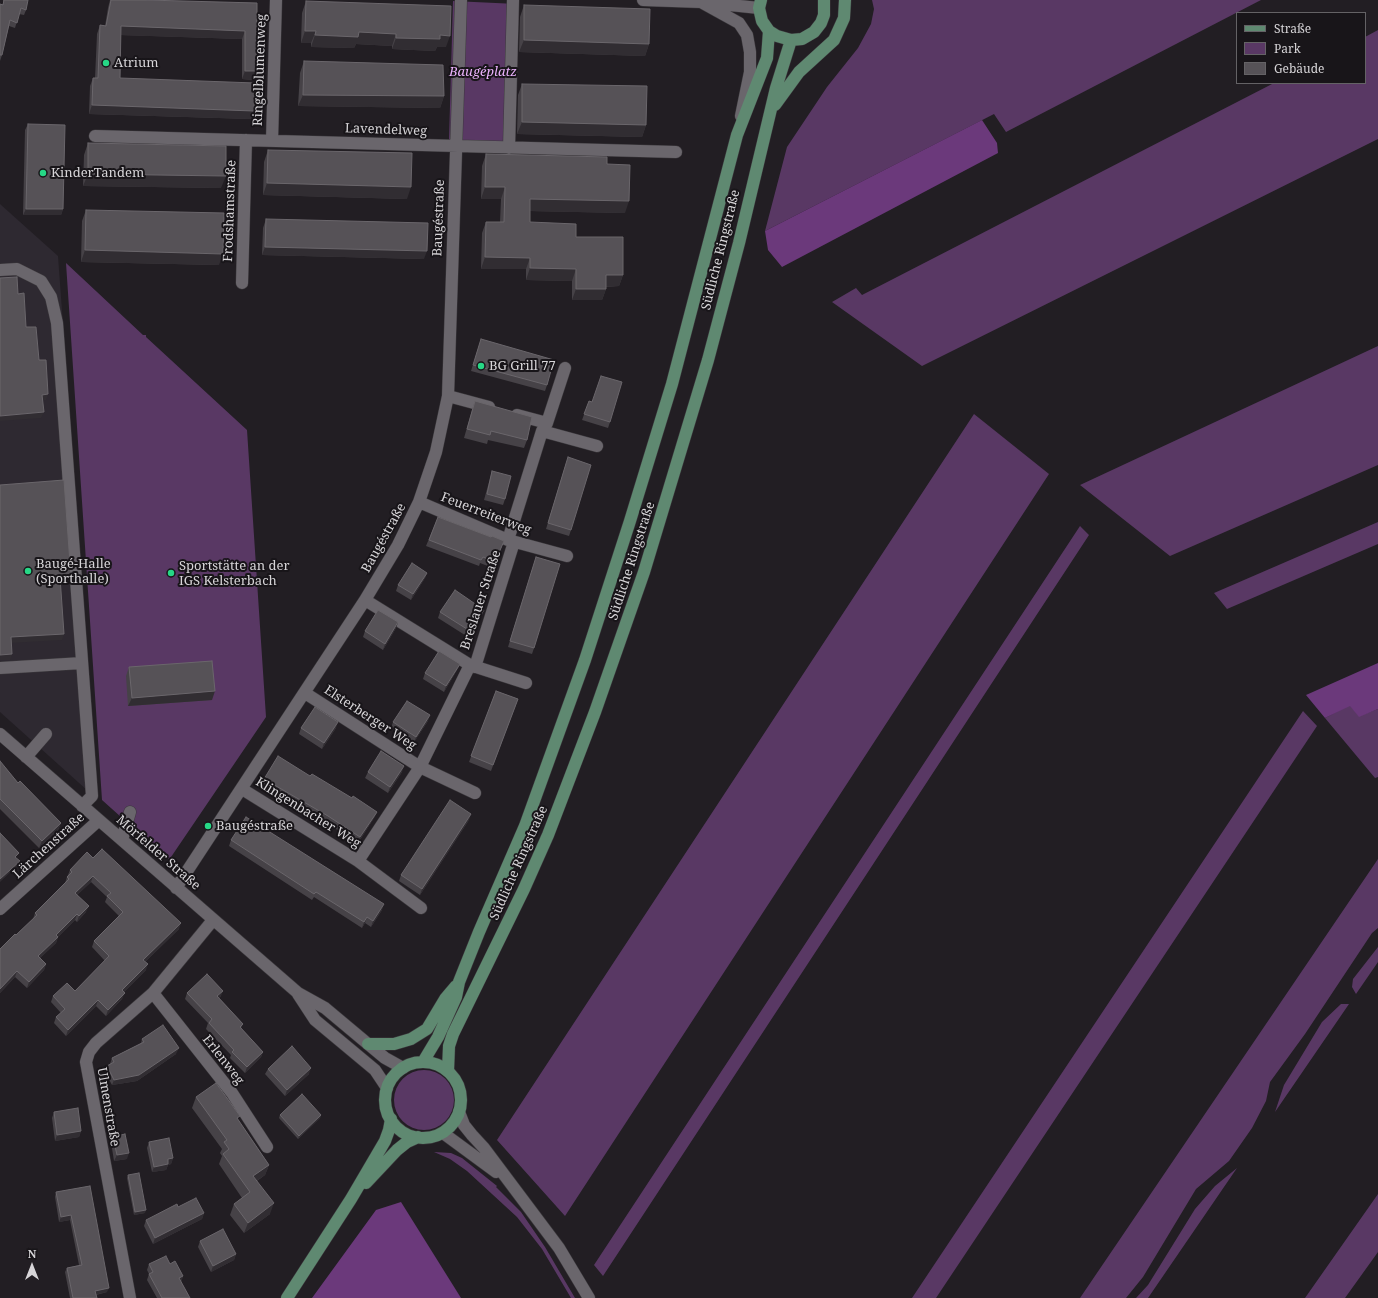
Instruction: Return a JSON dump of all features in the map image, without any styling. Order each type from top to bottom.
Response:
[{"type":"main road","points":[[769,31],[777,36],[791,40],[802,39],[814,32],[820,24],[824,15],[824,0]]},
{"type":"main road","points":[[770,111],[799,72],[834,40],[844,18],[845,0]]},
{"type":"main road","name":"Südliche Ringstraße","points":[[424,1062],[438,1037],[456,997],[460,982],[525,826],[607,594],[672,384],[737,135],[751,95],[764,65],[769,45],[769,31],[762,21],[760,4]]},
{"type":"main road","name":"Südliche Ringstraße","points":[[448,1071],[449,1046],[453,1034],[524,889],[548,835],[570,780],[619,645],[663,511],[708,360],[739,243],[770,111],[791,40]]},
{"type":"main road","points":[[368,1044],[394,1044],[411,1039],[428,1029],[445,999],[460,982]]},
{"type":"main road","points":[[287,1298],[351,1199],[385,1140],[389,1130],[390,1119],[386,1104],[387,1088],[394,1076],[403,1068],[413,1063],[424,1062],[436,1064],[448,1071],[455,1080],[460,1090],[461,1101],[459,1112],[450,1127],[443,1133],[431,1137],[418,1137],[407,1134],[398,1128],[390,1119]]},
{"type":"main road","points":[[351,1199],[397,1150],[407,1142],[418,1137]]},
{"type":"street","name":"Ringelblumenweg","points":[[272,141],[276,0]]},
{"type":"street","points":[[456,147],[461,0]]},
{"type":"street","points":[[509,148],[513,0]]},
{"type":"street","points":[[643,0],[760,4]]},
{"type":"street","name":"Südliche Ringstraße","points":[[703,1],[739,23],[747,35],[750,52],[750,72],[737,135]]},
{"type":"street","name":"Lavendelweg","points":[[95,136],[676,152]]},
{"type":"street","name":"Frodshamstraße","points":[[242,283],[246,140]]},
{"type":"street","name":"Baugéstraße","points":[[176,888],[365,600],[398,545],[419,502],[436,452],[448,396],[456,147]]},
{"type":"street","points":[[0,270],[17,269],[41,281],[50,297],[58,323],[92,796],[82,806]]},
{"type":"street","name":"Breslauer Straße","points":[[472,666],[545,427],[565,368]]},
{"type":"street","points":[[448,396],[505,412],[597,446]]},
{"type":"street","name":"Feuerreiterweg","points":[[419,502],[511,541],[567,556]]},
{"type":"street","points":[[365,600],[472,666],[526,683]]},
{"type":"street","points":[[0,668],[42,670],[82,663]]},
{"type":"street","name":"Elsterberger Weg","points":[[420,767],[472,666]]},
{"type":"street","name":"Elsterberger Weg","points":[[305,692],[420,767],[475,793]]},
{"type":"street","name":"Mörfelder Straße","points":[[0,734],[298,993],[325,1008],[385,1058],[403,1068]]},
{"type":"street","points":[[26,757],[46,734]]},
{"type":"street","name":"Klingenbacher Weg","points":[[358,861],[420,767]]},
{"type":"street","name":"Klingenbacher Weg","points":[[242,789],[358,861],[421,908]]},
{"type":"street","points":[[122,840],[130,812]]},
{"type":"street","name":"Lärchenstraße","points":[[0,909],[99,820]]},
{"type":"street","name":"Ulmenstraße","points":[[130,1298],[86,1062],[89,1052],[96,1043],[153,993],[213,920]]},
{"type":"street","name":"Erlenweg","points":[[153,993],[232,1093],[267,1146]]},
{"type":"street","name":"Mörfelder Straße","points":[[298,993],[314,1020],[375,1070],[387,1088]]},
{"type":"street","points":[[459,1112],[464,1125],[496,1164],[510,1185]]},
{"type":"street","points":[[443,1133],[489,1166],[510,1185],[531,1209],[559,1248],[589,1298]]},
{"type":"shaded area","points":[[982,120],[997,143],[998,153],[782,267],[768,250],[765,231]]},
{"type":"shaded area","points":[[0,204],[58,256],[98,800],[0,712]]},
{"type":"shaded area","points":[[1378,663],[1378,709],[1359,717],[1350,706],[1325,718],[1306,695]]},
{"type":"shaded area","points":[[401,1202],[461,1298],[312,1298],[376,1210]]},
{"type":"green space","points":[[872,0],[1261,0],[1006,132],[994,114],[765,231],[787,147],[827,87],[858,48],[871,24],[874,9]]},
{"type":"green space","name":"Baugéplatz","points":[[453,1],[517,4],[512,142],[449,140]]},
{"type":"green space","points":[[1378,30],[1378,139],[922,366],[832,302],[856,288],[862,295],[1272,84],[1366,84],[1366,36]]},
{"type":"green space","name":"Sportstätte an der IGS Kelsterbach","points":[[66,263],[143,335],[146,335],[146,337],[247,430],[266,717],[169,860],[102,800]]},
{"type":"green space","points":[[1378,346],[1378,465],[1170,556],[1080,485]]},
{"type":"green space","points":[[974,414],[1049,474],[565,1216],[497,1140]]},
{"type":"green space","points":[[1378,522],[1378,544],[1227,609],[1214,593]]},
{"type":"green space","points":[[1080,526],[1089,535],[603,1276],[594,1265]]},
{"type":"green space","points":[[1350,705],[1359,716],[1378,709],[1378,777],[1375,778],[1325,718]]},
{"type":"green space","points":[[1303,711],[1317,726],[936,1298],[912,1298]]},
{"type":"green space","points":[[1378,859],[1378,928],[1372,933],[1305,1034],[1270,1082],[1266,1101],[1252,1128],[1229,1161],[1196,1189],[1143,1277],[1126,1298],[1080,1298]]},
{"type":"green space","points":[[1378,947],[1378,962],[1356,994],[1352,987],[1353,979]]},
{"type":"green space","points":[[1341,1004],[1349,1004],[1275,1112],[1284,1085],[1322,1022]]},
{"type":"green space","points":[[424,1070],[441,1075],[449,1083],[454,1100],[449,1117],[441,1125],[424,1130],[407,1125],[399,1117],[394,1100],[399,1083],[407,1075]]},
{"type":"green space","points":[[434,1152],[451,1153],[462,1158],[497,1186],[496,1187],[521,1212],[545,1247],[575,1298],[571,1298],[542,1249],[517,1217],[467,1171],[450,1159]]},
{"type":"green space","points":[[1237,1168],[1148,1298],[1136,1298],[1148,1285],[1195,1209],[1215,1186]]},
{"type":"green space","points":[[1378,1194],[1378,1252],[1345,1298],[1305,1298]]},
{"type":"building","points":[[4,0],[28,0],[26,10],[21,8],[17,23],[10,20],[2,55],[0,55],[0,4],[3,5]]},
{"type":"building","name":"Atrium","points":[[111,0],[257,3],[257,71],[245,71],[245,31],[121,26],[120,78],[255,83],[254,111],[92,105],[93,78],[98,78],[100,25],[106,26]]},
{"type":"building","points":[[306,1],[451,6],[450,36],[440,35],[440,39],[396,38],[396,34],[359,32],[358,37],[315,35],[316,31],[305,31]]},
{"type":"building","points":[[524,5],[650,9],[649,44],[524,40]]},
{"type":"building","points":[[304,61],[443,65],[444,96],[303,95]]},
{"type":"building","points":[[522,84],[647,86],[646,125],[522,122]]},
{"type":"building","name":"KinderTandem","points":[[28,124],[65,125],[63,209],[26,209]]},
{"type":"building","points":[[88,143],[226,146],[226,176],[88,174]]},
{"type":"building","points":[[268,150],[412,153],[411,187],[267,183]]},
{"type":"building","points":[[486,154],[607,157],[607,164],[630,165],[629,201],[530,199],[530,222],[576,224],[576,237],[623,237],[623,275],[606,275],[606,289],[576,289],[576,269],[530,268],[530,258],[485,257],[486,222],[504,222],[505,187],[485,187]]},
{"type":"building","points":[[86,210],[224,213],[223,254],[85,250]]},
{"type":"building","points":[[266,219],[428,223],[427,251],[265,247]]},
{"type":"building","points":[[17,277],[18,294],[24,293],[26,327],[36,327],[39,360],[46,360],[48,394],[42,395],[44,412],[0,416],[0,278]]},
{"type":"building","points":[[481,339],[554,360],[547,385],[473,365]]},
{"type":"building","points":[[601,376],[622,382],[610,422],[584,414],[589,401],[592,402]]},
{"type":"building","points":[[475,401],[532,417],[527,440],[491,431],[490,435],[467,429]]},
{"type":"building","points":[[568,457],[591,465],[571,530],[548,523]]},
{"type":"building","points":[[492,471],[511,476],[505,499],[487,494]]},
{"type":"building","name":"Baugé-Halle (Sporthalle)","points":[[64,480],[71,577],[60,577],[64,634],[11,637],[12,654],[0,655],[0,485]]},
{"type":"building","points":[[438,517],[504,541],[495,562],[483,557],[481,560],[429,540]]},
{"type":"building","points":[[536,557],[560,564],[534,648],[510,641]]},
{"type":"building","points":[[412,563],[427,573],[413,594],[398,585]]},
{"type":"building","points":[[455,590],[484,610],[470,631],[440,612]]},
{"type":"building","points":[[378,610],[398,622],[385,644],[365,631]]},
{"type":"building","points":[[439,651],[460,664],[446,686],[425,673]]},
{"type":"building","points":[[212,661],[215,691],[132,698],[129,667]]},
{"type":"building","points":[[496,691],[518,699],[493,765],[471,756]]},
{"type":"building","points":[[407,701],[430,715],[416,737],[393,722]]},
{"type":"building","points":[[315,707],[338,722],[324,743],[301,728]]},
{"type":"building","points":[[381,751],[404,766],[390,787],[368,772]]},
{"type":"building","points":[[278,756],[310,776],[312,774],[352,798],[353,796],[377,812],[360,837],[328,816],[264,779]]},
{"type":"building","points":[[0,761],[18,783],[20,781],[61,823],[42,841],[0,799]]},
{"type":"building","points":[[450,800],[471,814],[422,889],[401,875]]},
{"type":"building","points":[[246,817],[384,904],[373,921],[367,917],[364,922],[316,892],[314,894],[231,840]]},
{"type":"building","points":[[0,833],[19,853],[15,857],[20,861],[0,879]]},
{"type":"building","points":[[102,849],[181,923],[143,960],[148,964],[122,990],[125,993],[108,1010],[98,1000],[68,1030],[56,1017],[65,1009],[53,996],[67,983],[75,991],[109,956],[94,941],[123,912],[107,896],[111,893],[93,876],[75,893],[89,906],[79,916],[77,914],[56,935],[58,937],[38,956],[46,964],[29,982],[17,971],[0,989],[0,949],[37,915],[35,913],[69,879],[67,877],[72,872],[70,870],[87,852],[93,858]]},
{"type":"building","points":[[207,974],[223,991],[217,996],[243,1024],[240,1027],[263,1052],[247,1067],[232,1052],[234,1050],[209,1023],[212,1019],[187,993]]},
{"type":"building","points":[[163,1025],[179,1048],[139,1075],[114,1080],[107,1066],[114,1062],[112,1058],[144,1042],[142,1039]]},
{"type":"building","points":[[292,1046],[311,1068],[287,1090],[268,1069]]},
{"type":"building","points":[[216,1083],[240,1116],[237,1118],[269,1165],[253,1176],[274,1203],[248,1223],[234,1204],[250,1192],[223,1154],[229,1149],[224,1142],[227,1140],[196,1097]]},
{"type":"building","points":[[302,1094],[321,1115],[299,1136],[280,1115]]},
{"type":"building","points":[[78,1108],[81,1131],[57,1135],[54,1112]]},
{"type":"building","points":[[125,1134],[129,1153],[117,1155],[113,1137]]},
{"type":"building","points":[[169,1138],[173,1158],[168,1159],[168,1164],[154,1167],[149,1142]]},
{"type":"building","points":[[139,1173],[146,1210],[135,1212],[128,1175]]},
{"type":"building","points":[[90,1186],[109,1288],[95,1291],[97,1298],[73,1298],[67,1268],[82,1265],[71,1215],[61,1217],[56,1192]]},
{"type":"building","points":[[196,1198],[204,1213],[155,1238],[146,1220],[177,1204],[178,1207]]},
{"type":"building","points":[[223,1229],[236,1254],[213,1266],[200,1241]]},
{"type":"building","points":[[166,1256],[170,1264],[175,1261],[183,1276],[179,1278],[190,1298],[162,1298],[149,1274],[153,1272],[149,1264]]},
{"type":"place","name":"Atrium","points":[[106,63]]},
{"type":"place","name":"KinderTandem","points":[[43,173]]},
{"type":"place","name":"BG Grill 77","points":[[481,366]]},
{"type":"place","name":"Baugé-Halle (Sporthalle)","points":[[28,571]]},
{"type":"place","name":"Sportstätte an der IGS Kelsterbach","points":[[171,573]]},
{"type":"place","name":"Baugéstraße","points":[[208,826]]}]
